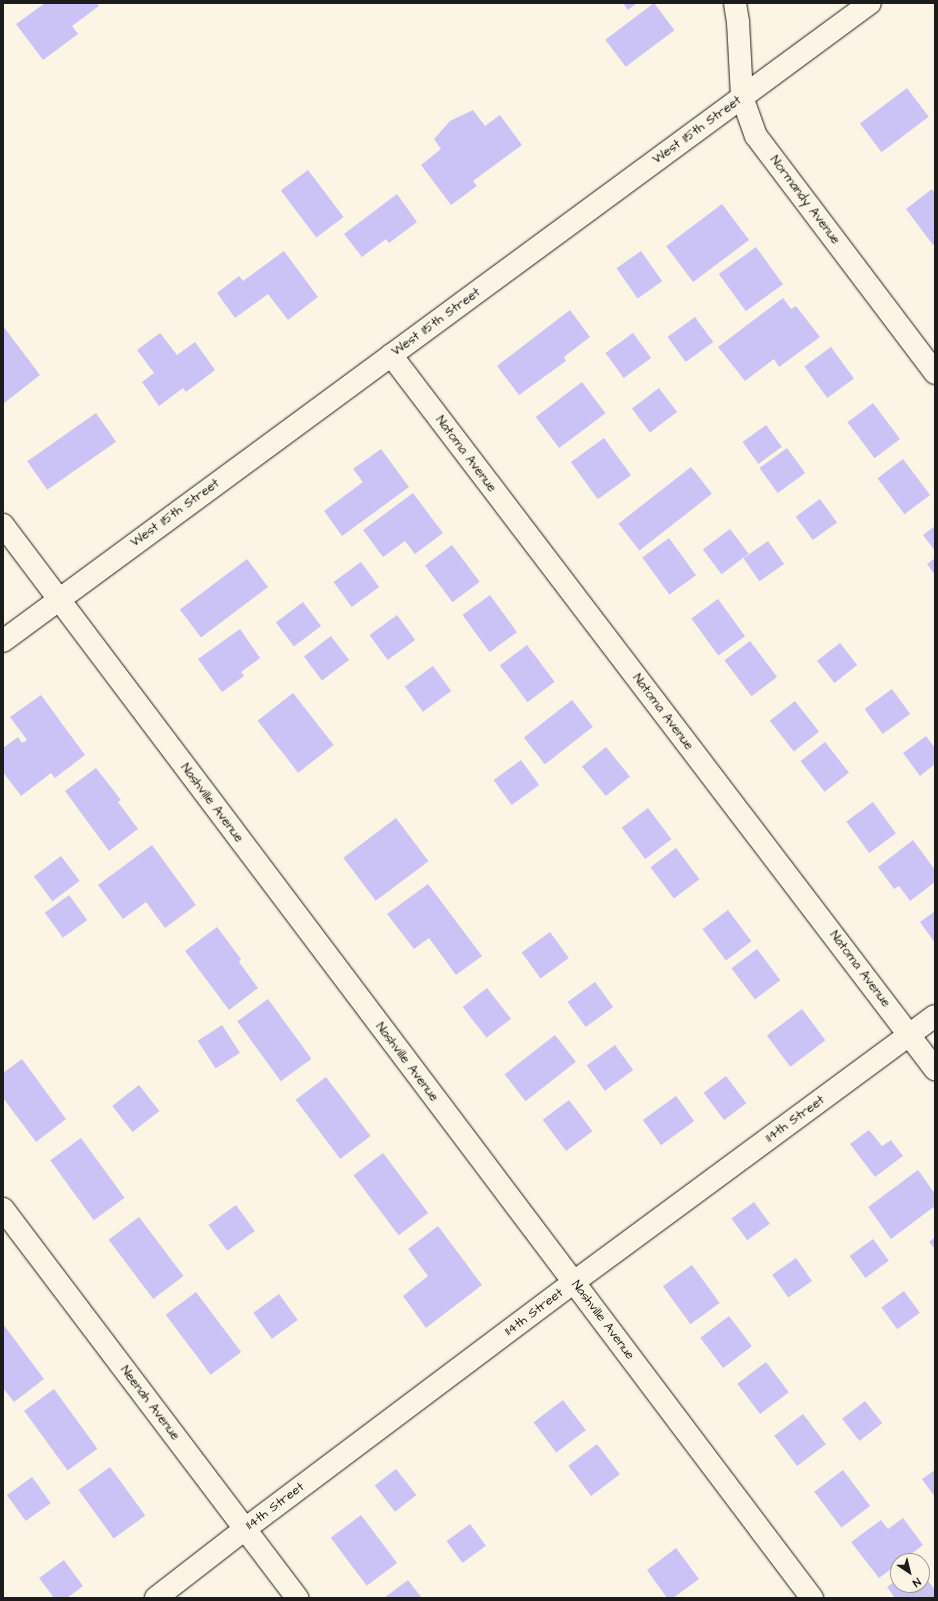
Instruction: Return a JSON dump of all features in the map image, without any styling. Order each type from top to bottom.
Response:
[{"type":"street","name":"Normandy Avenue","points":[[735,3],[738,22],[742,97],[756,136],[935,374]]},
{"type":"street","name":"West 115th Street","points":[[3,641],[58,599],[870,3]]},
{"type":"street","name":"Natoma Avenue","points":[[391,355],[935,1069]]},
{"type":"street","name":"Nashville Avenue","points":[[3,525],[812,1598]]},
{"type":"street","name":"114th Street","points":[[156,1598],[245,1528],[574,1282],[935,1016]]},
{"type":"street","name":"Neenah Avenue","points":[[3,1209],[297,1598]]},
{"type":"building","points":[[45,3],[97,3],[99,6],[72,26],[78,34],[43,60],[16,24]]},
{"type":"building","points":[[623,3],[637,3],[628,10]]},
{"type":"building","points":[[654,3],[674,30],[626,67],[605,40]]},
{"type":"building","points":[[907,88],[929,117],[882,152],[860,124]]},
{"type":"building","points":[[473,110],[485,126],[500,115],[522,145],[473,181],[477,186],[451,205],[421,165],[441,149],[434,139],[450,121]]},
{"type":"building","points":[[308,170],[344,217],[316,238],[281,190]]},
{"type":"building","points":[[932,189],[935,194],[935,244],[933,245],[906,209]]},
{"type":"building","points":[[397,194],[417,222],[389,243],[386,239],[362,257],[344,234]]},
{"type":"building","points":[[722,204],[749,240],[693,282],[666,246]]},
{"type":"building","points":[[756,247],[783,284],[746,311],[719,274]]},
{"type":"building","points":[[284,251],[318,297],[288,320],[268,294],[235,318],[217,293],[239,276],[243,281]]},
{"type":"building","points":[[641,251],[662,281],[638,299],[616,268]]},
{"type":"building","points":[[783,298],[791,309],[796,306],[820,337],[779,367],[774,359],[745,381],[718,347]]},
{"type":"building","points":[[570,310],[590,337],[564,357],[566,361],[519,395],[497,366]]},
{"type":"building","points":[[695,317],[713,342],[686,362],[667,337]]},
{"type":"building","points":[[3,326],[40,375],[3,404]]},
{"type":"building","points":[[160,333],[177,355],[195,342],[215,370],[186,392],[183,388],[159,406],[142,382],[154,373],[137,350]]},
{"type":"building","points":[[633,333],[651,358],[624,378],[605,353]]},
{"type":"building","points":[[831,347],[854,379],[827,398],[804,366]]},
{"type":"building","points":[[582,382],[605,413],[559,448],[536,417]]},
{"type":"building","points":[[659,388],[677,412],[650,432],[632,408]]},
{"type":"building","points":[[873,403],[900,439],[875,458],[847,422]]},
{"type":"building","points":[[96,413],[116,442],[47,490],[27,461]]},
{"type":"building","points":[[766,425],[782,447],[758,464],[743,442]]},
{"type":"building","points":[[604,438],[631,475],[598,499],[571,462]]},
{"type":"building","points":[[787,448],[805,473],[778,493],[759,468]]},
{"type":"building","points":[[381,449],[409,487],[342,536],[324,511],[363,482],[353,469]]},
{"type":"building","points":[[903,459],[930,495],[905,514],[877,478]]},
{"type":"building","points":[[691,467],[712,494],[639,550],[619,524]]},
{"type":"building","points":[[413,493],[443,533],[415,554],[405,541],[383,557],[363,530]]},
{"type":"building","points":[[820,499],[837,522],[813,540],[796,517]]},
{"type":"building","points":[[935,526],[935,551],[923,535]]},
{"type":"building","points":[[730,529],[749,554],[722,574],[703,549]]},
{"type":"building","points":[[669,538],[696,575],[669,595],[642,557]]},
{"type":"building","points":[[768,541],[784,564],[759,581],[743,558]]},
{"type":"building","points":[[452,545],[480,582],[453,602],[425,565]]},
{"type":"building","points":[[935,558],[935,575],[927,564]]},
{"type":"building","points":[[247,559],[268,587],[201,638],[180,610]]},
{"type":"building","points":[[361,562],[379,587],[352,607],[333,582]]},
{"type":"building","points":[[490,595],[517,632],[490,652],[462,615]]},
{"type":"building","points":[[718,599],[745,636],[718,656],[691,618]]},
{"type":"building","points":[[303,602],[321,626],[294,646],[276,622]]},
{"type":"building","points":[[397,615],[415,640],[388,660],[369,635]]},
{"type":"building","points":[[240,629],[260,658],[241,672],[244,676],[222,692],[198,659]]},
{"type":"building","points":[[331,636],[349,660],[322,680],[304,656]]},
{"type":"building","points":[[750,641],[777,677],[752,696],[724,660]]},
{"type":"building","points":[[840,643],[857,665],[834,683],[817,661]]},
{"type":"building","points":[[527,645],[555,682],[528,702],[500,665]]},
{"type":"building","points":[[433,666],[451,691],[423,712],[405,687]]},
{"type":"building","points":[[892,689],[910,714],[883,734],[864,709]]},
{"type":"building","points":[[293,693],[334,745],[298,773],[258,721]]},
{"type":"building","points":[[41,695],[85,755],[55,778],[51,773],[21,796],[3,772],[3,748],[18,737],[22,743],[27,740],[10,717]]},
{"type":"building","points":[[572,700],[593,727],[545,764],[524,738]]},
{"type":"building","points":[[795,701],[819,732],[794,751],[770,721]]},
{"type":"building","points":[[926,736],[935,748],[935,764],[920,776],[903,753]]},
{"type":"building","points":[[825,742],[849,773],[825,792],[801,761]]},
{"type":"building","points":[[606,747],[630,777],[606,796],[582,767]]},
{"type":"building","points":[[521,760],[539,785],[512,805],[493,780]]},
{"type":"building","points":[[96,768],[121,800],[118,802],[138,829],[109,851],[65,791]]},
{"type":"building","points":[[873,802],[896,834],[869,853],[846,821]]},
{"type":"building","points":[[648,808],[671,839],[645,859],[622,828]]},
{"type":"building","points":[[396,818],[428,861],[376,901],[343,858]]},
{"type":"building","points":[[913,840],[935,870],[935,882],[910,901],[899,886],[894,889],[878,867]]},
{"type":"building","points":[[152,845],[196,905],[165,928],[146,902],[123,919],[98,885]]},
{"type":"building","points":[[676,848],[699,879],[674,898],[650,867]]},
{"type":"building","points":[[61,856],[80,881],[53,901],[34,876]]},
{"type":"building","points":[[428,884],[482,956],[456,975],[429,938],[414,949],[387,914]]},
{"type":"building","points":[[69,895],[87,920],[63,938],[45,913]]},
{"type":"building","points":[[728,910],[751,941],[726,960],[702,929]]},
{"type":"building","points":[[935,911],[935,943],[920,922]]},
{"type":"building","points":[[217,927],[241,959],[239,962],[258,988],[229,1010],[185,951]]},
{"type":"building","points":[[550,932],[569,958],[540,978],[522,953]]},
{"type":"building","points":[[757,949],[780,980],[755,999],[731,968]]},
{"type":"building","points":[[595,982],[613,1007],[586,1027],[567,1002]]},
{"type":"building","points":[[487,988],[511,1019],[487,1038],[463,1007]]},
{"type":"building","points":[[268,999],[311,1059],[281,1081],[237,1021]]},
{"type":"building","points":[[802,1009],[825,1040],[790,1067],[767,1035]]},
{"type":"building","points":[[222,1025],[240,1053],[216,1068],[198,1041]]},
{"type":"building","points":[[555,1035],[576,1062],[525,1101],[505,1074]]},
{"type":"building","points":[[615,1045],[633,1070],[605,1091],[587,1066]]},
{"type":"building","points":[[22,1059],[66,1119],[36,1142],[3,1098],[3,1073]]},
{"type":"building","points":[[726,1076],[746,1103],[724,1120],[704,1093]]},
{"type":"building","points":[[326,1077],[371,1136],[340,1159],[296,1100]]},
{"type":"building","points":[[139,1085],[159,1111],[133,1132],[112,1106]]},
{"type":"building","points":[[676,1096],[694,1121],[661,1145],[643,1120]]},
{"type":"building","points":[[569,1100],[592,1131],[566,1151],[543,1120]]},
{"type":"building","points":[[869,1130],[882,1146],[891,1140],[903,1156],[875,1177],[850,1144]]},
{"type":"building","points":[[81,1138],[124,1198],[94,1220],[50,1160]]},
{"type":"building","points":[[383,1153],[428,1213],[399,1235],[353,1175]]},
{"type":"building","points":[[918,1170],[935,1194],[935,1206],[891,1239],[868,1207]]},
{"type":"building","points":[[754,1202],[770,1224],[747,1240],[731,1218]]},
{"type":"building","points":[[236,1205],[255,1231],[227,1251],[208,1225]]},
{"type":"building","points":[[139,1217],[184,1276],[153,1299],[109,1240]]},
{"type":"building","points":[[438,1226],[482,1285],[426,1328],[403,1296],[428,1276],[408,1249]]},
{"type":"building","points":[[935,1237],[935,1249],[929,1242]]},
{"type":"building","points":[[873,1239],[889,1261],[865,1278],[850,1256]]},
{"type":"building","points":[[796,1258],[812,1281],[788,1298],[772,1275]]},
{"type":"building","points":[[692,1265],[720,1303],[691,1324],[663,1286]]},
{"type":"building","points":[[904,1291],[920,1313],[897,1329],[881,1307]]},
{"type":"building","points":[[196,1292],[241,1352],[211,1375],[166,1315]]},
{"type":"building","points":[[279,1294],[298,1320],[272,1339],[253,1313]]},
{"type":"building","points":[[729,1316],[752,1346],[723,1368],[700,1338]]},
{"type":"building","points":[[3,1324],[44,1379],[14,1402],[3,1388]]},
{"type":"building","points":[[766,1362],[789,1392],[760,1414],[737,1384]]},
{"type":"building","points":[[54,1389],[97,1449],[68,1471],[24,1411]]},
{"type":"building","points":[[563,1400],[586,1430],[556,1453],[533,1422]]},
{"type":"building","points":[[865,1401],[882,1423],[859,1441],[842,1419]]},
{"type":"building","points":[[803,1414],[826,1444],[797,1466],[774,1436]]},
{"type":"building","points":[[597,1444],[620,1474],[591,1496],[568,1466]]},
{"type":"building","points":[[110,1467],[145,1516],[114,1538],[78,1490]]},
{"type":"building","points":[[396,1469],[416,1495],[395,1512],[375,1486]]},
{"type":"building","points":[[843,1470],[870,1506],[841,1528],[814,1492]]},
{"type":"building","points":[[935,1470],[935,1497],[922,1479]]},
{"type":"building","points":[[32,1477],[51,1503],[26,1521],[7,1495]]},
{"type":"building","points":[[361,1515],[397,1563],[367,1586],[331,1538]]},
{"type":"building","points":[[903,1518],[923,1545],[912,1553],[890,1553],[890,1570],[879,1578],[851,1542],[881,1520],[888,1529]]},
{"type":"building","points":[[470,1524],[486,1546],[462,1563],[447,1541]]},
{"type":"building","points":[[676,1548],[699,1579],[673,1598],[667,1598],[647,1570]]},
{"type":"building","points":[[64,1560],[83,1586],[67,1598],[54,1598],[39,1578]]},
{"type":"building","points":[[408,1580],[422,1598],[384,1598]]},
{"type":"building","points":[[930,1583],[935,1590],[935,1598],[895,1598],[891,1593],[930,1593]]}]
